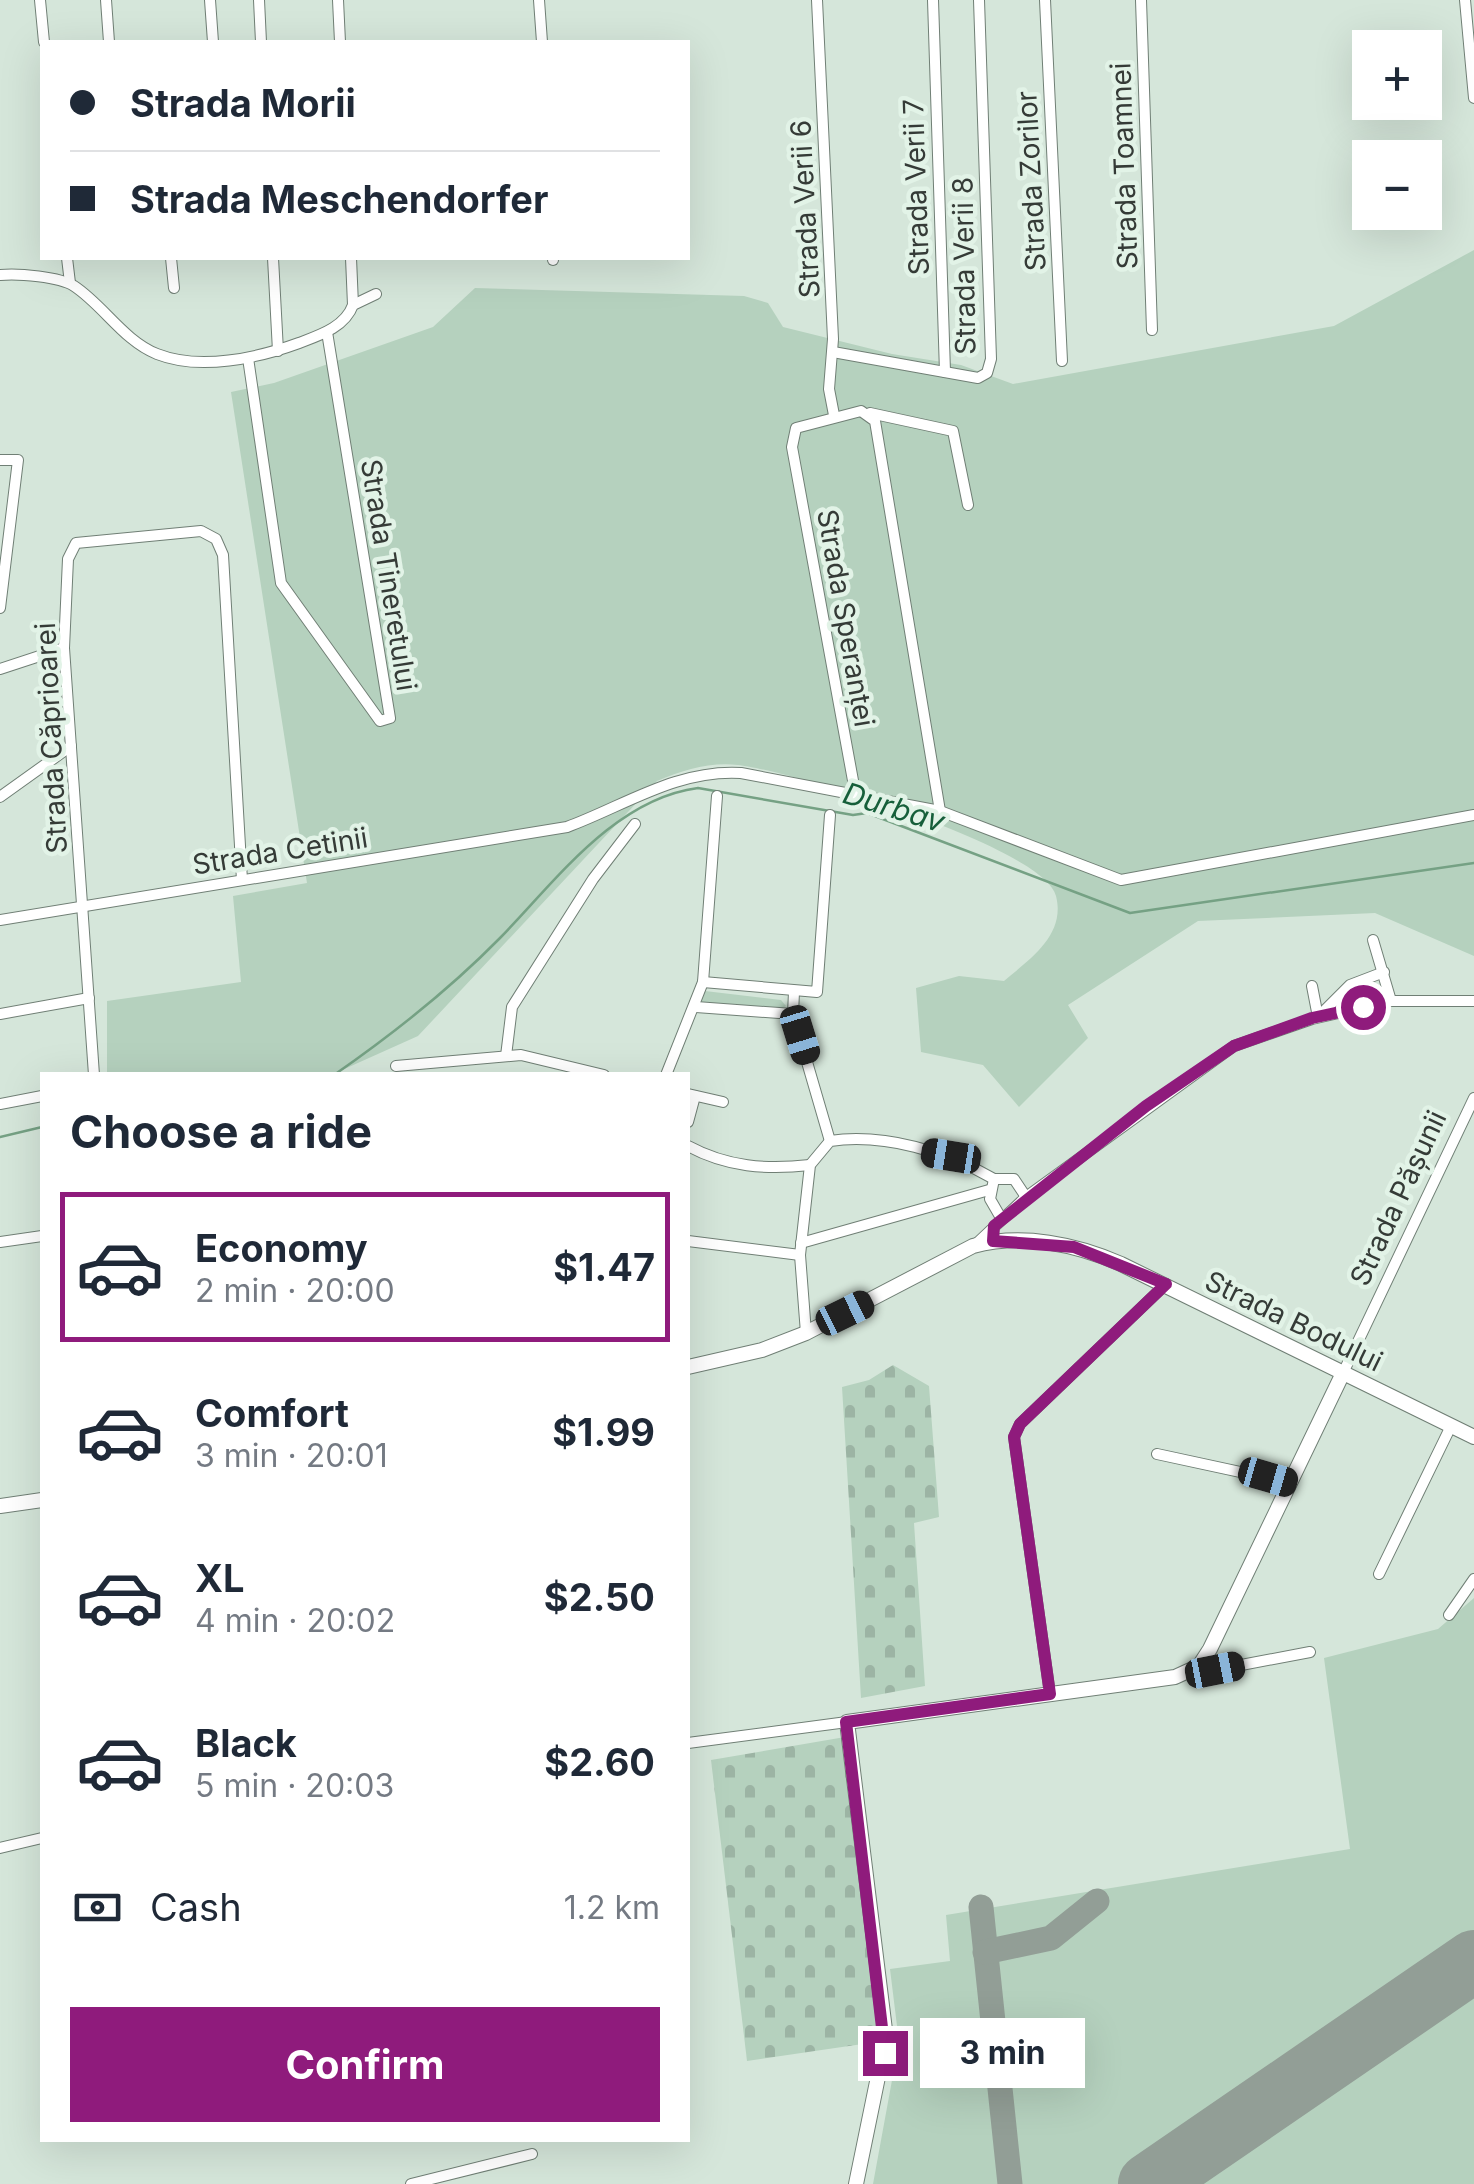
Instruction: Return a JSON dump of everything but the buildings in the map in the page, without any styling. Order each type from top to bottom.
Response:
[{"type":"main road","name":"Strada Bodului","points":[[690,1366],[762,1350],[806,1333],[973,1246],[996,1228],[1074,1247],[1166,1284],[1474,1437]]},
{"type":"main road","name":"Strada Pășunii","points":[[1198,1666],[1343,1373]]},
{"type":"main road","points":[[0,1506],[40,1500]]},
{"type":"main road","points":[[856,2184],[886,2038],[846,1722],[1175,1677],[1198,1666]]},
{"type":"street","points":[[40,0],[44,40]]},
{"type":"street","points":[[106,0],[109,40]]},
{"type":"street","points":[[210,0],[213,40]]},
{"type":"street","points":[[259,0],[261,40]]},
{"type":"street","points":[[338,0],[340,40]]},
{"type":"street","points":[[540,0],[542,40]]},
{"type":"street","name":"Strada Verii 6","points":[[817,0],[833,352],[829,389],[834,415]]},
{"type":"street","name":"Strada Verii 7","points":[[933,0],[944,372]]},
{"type":"street","name":"Strada Verii 8","points":[[833,352],[978,378],[987,373],[991,358],[980,0]]},
{"type":"street","name":"Strada Zorilor","points":[[1045,0],[1062,360]]},
{"type":"street","name":"Strada Toamnei","points":[[1141,0],[1152,330]]},
{"type":"street","points":[[1465,0],[1474,98]]},
{"type":"street","points":[[67,260],[70,283]]},
{"type":"street","points":[[171,260],[174,288]]},
{"type":"street","points":[[273,260],[278,351]]},
{"type":"street","points":[[0,275],[70,283],[154,354],[180,360],[248,358],[327,332],[350,315],[351,260]]},
{"type":"street","points":[[353,305],[376,294]]},
{"type":"street","name":"Strada Tineretului","points":[[248,358],[281,583],[380,721],[390,718],[327,332]]},
{"type":"street","points":[[869,412],[875,421],[940,811]]},
{"type":"street","points":[[834,415],[869,412],[954,430],[968,506]]},
{"type":"street","name":"Strada Speranței","points":[[834,415],[796,428],[792,447],[856,797]]},
{"type":"street","points":[[0,460],[18,460],[0,608]]},
{"type":"street","name":"Strada Căprioarei","points":[[94,1072],[64,648],[68,559],[76,543],[201,531],[216,539],[223,555],[242,880]]},
{"type":"street","points":[[0,669],[64,648]]},
{"type":"street","points":[[0,797],[72,746]]},
{"type":"street","name":"Strada Cetinii","points":[[0,920],[566,828],[625,800],[707,772],[754,776],[940,811],[1121,880],[1474,815]]},
{"type":"street","points":[[667,1072],[704,982],[717,796]]},
{"type":"street","points":[[704,982],[814,993],[820,986],[830,815]]},
{"type":"street","points":[[506,1056],[512,1006],[594,879],[635,824]]},
{"type":"street","points":[[1373,940],[1391,1001]]},
{"type":"street","points":[[1318,1017],[1350,984],[1384,972]]},
{"type":"street","points":[[1312,986],[1318,1017]]},
{"type":"street","points":[[794,992],[793,1014],[830,1141]]},
{"type":"street","points":[[0,1014],[89,998]]},
{"type":"street","points":[[996,1228],[1026,1197],[1214,1058],[1259,1036],[1318,1017],[1391,1001],[1474,1002]]},
{"type":"street","points":[[696,1007],[793,1014]]},
{"type":"street","points":[[396,1066],[506,1056],[563,1062],[595,1072]]},
{"type":"street","points":[[691,1095],[723,1102]]},
{"type":"street","points":[[0,1104],[40,1096]]},
{"type":"street","name":"Strada Pășunii","points":[[1343,1373],[1474,1098]]},
{"type":"street","points":[[806,1333],[800,1249],[810,1165],[830,1141]]},
{"type":"street","points":[[830,1141],[891,1142],[962,1160],[992,1185],[996,1228]]},
{"type":"street","points":[[690,1147],[716,1160],[754,1167],[810,1165]]},
{"type":"street","points":[[690,1242],[800,1249],[992,1185],[1001,1176],[1014,1179],[1026,1197]]},
{"type":"street","points":[[0,1242],[40,1236]]},
{"type":"street","points":[[1050,1694],[1014,1437],[1020,1424],[1166,1284]]},
{"type":"street","points":[[1379,1574],[1451,1426]]},
{"type":"street","points":[[1157,1454],[1290,1483]]},
{"type":"street","points":[[1449,1615],[1473,1583]]},
{"type":"street","points":[[1198,1666],[1215,1670],[1310,1652]]},
{"type":"street","points":[[690,1743],[846,1722]]},
{"type":"street","points":[[0,1848],[40,1838]]},
{"type":"street","points":[[411,2184],[532,2154]]},
{"type":"green space","points":[[1474,250],[1474,956],[1375,913],[1198,921],[1068,1005],[1088,1038],[1019,1107],[983,1065],[921,1052],[916,988],[959,976],[1004,981],[1024,964],[1044,945],[1056,923],[1056,896],[1041,877],[1009,856],[912,814],[766,770],[717,765],[657,781],[418,1036],[338,1072],[107,1072],[107,1001],[241,982],[233,896],[307,883],[231,392],[274,383],[433,327],[475,288],[744,296],[768,303],[783,327],[892,354],[961,365],[1013,384],[1334,326]]},
{"type":"green space","points":[[705,991],[781,1000],[786,1006],[779,1010],[700,1004]]},
{"type":"green space","points":[[893,1365],[929,1386],[939,1517],[914,1523],[925,1686],[861,1698],[842,1387],[869,1380]]},
{"type":"green space","points":[[1474,1598],[1474,2184],[873,2184],[899,2042],[890,1969],[950,1961],[946,1915],[1350,1849],[1324,1658],[1438,1629]]},
{"type":"green space","points":[[845,1737],[883,2041],[747,2061],[711,1760]]},
{"type":"waterway","name":"Durbav","points":[[338,1072],[461,976],[588,846],[613,826],[668,795],[698,788],[853,815],[867,813],[1130,913],[1474,863]]},
{"type":"waterway","name":"Durbav","points":[[0,1137],[40,1127]]},
{"type":"taxiway","points":[[985,1952],[1051,1938],[1097,1901]]},
{"type":"taxiway","points":[[981,1907],[1010,2184]]},
{"type":"runway","points":[[1149,2184],[1474,1961]]},
{"type":"route","points":[[885,2053],[884,2014],[846,1722],[1050,1694],[1014,1437],[1020,1424],[1166,1284],[1074,1247],[993,1241],[994,1226],[1146,1106],[1234,1046],[1312,1018],[1363,1007]]}]
